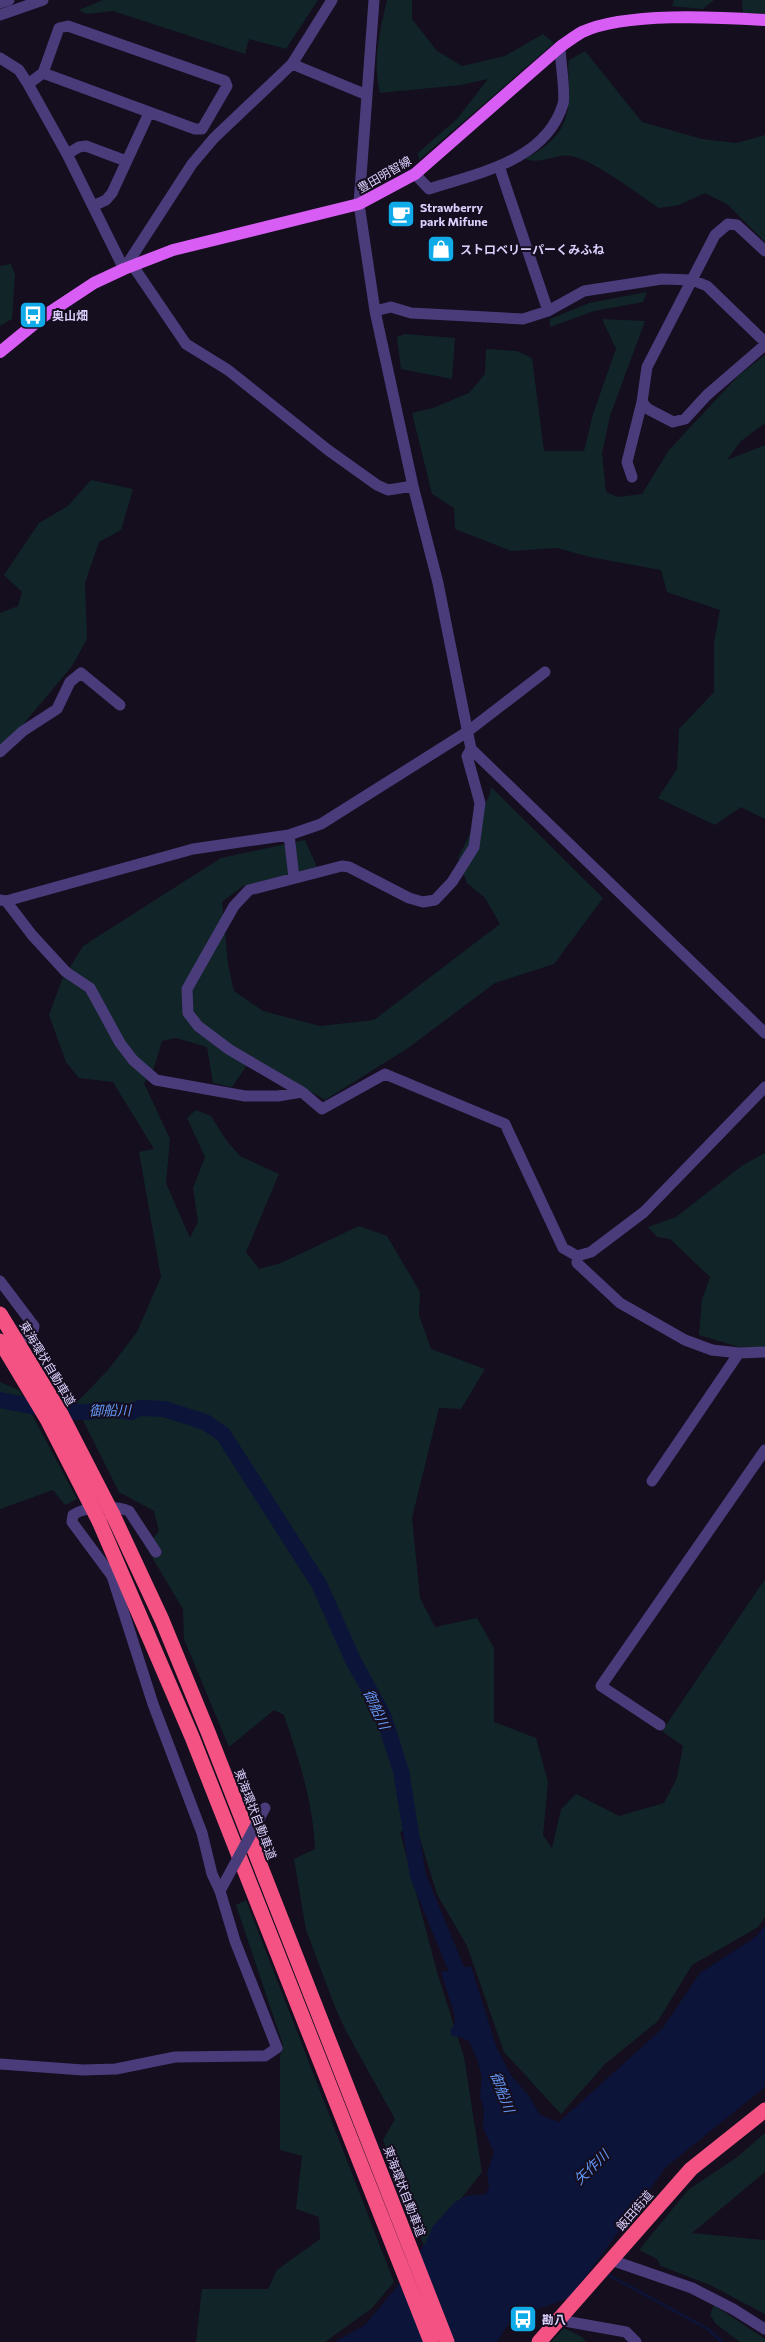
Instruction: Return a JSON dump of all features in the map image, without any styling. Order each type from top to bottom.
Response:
[{"type":"highway","name":"東海環状自動車道","points":[[0,1314],[61,1414],[106,1518],[431,2342]]},
{"type":"highway","name":"東海環状自動車道","points":[[0,1341],[106,1518],[162,1620],[357,2109],[447,2342]]},
{"type":"highway","name":"飯田街道","points":[[539,2342],[691,2169],[765,2110]]},
{"type":"main road","name":"豊田明智線","points":[[0,352],[44,316],[94,283],[173,250],[359,204],[415,174],[560,46],[583,32],[630,20],[723,18],[765,20]]},
{"type":"street","points":[[0,3],[9,0]]},
{"type":"street","points":[[0,15],[43,0]]},
{"type":"street","points":[[129,268],[192,164],[214,138],[292,64],[332,0]]},
{"type":"street","points":[[374,0],[359,204],[375,311],[413,486],[438,583],[471,749],[765,1033]]},
{"type":"street","points":[[28,84],[43,73],[60,28],[68,26],[225,81],[227,86],[202,129],[195,129],[43,73]]},
{"type":"street","points":[[415,174],[429,189],[499,166],[531,150],[551,130],[563,103],[560,46]]},
{"type":"street","points":[[0,58],[19,70],[129,268],[186,344],[228,370],[328,450],[377,485],[388,490],[413,486]]},
{"type":"street","points":[[292,64],[367,96]]},
{"type":"street","points":[[93,206],[106,200],[112,193],[149,113]]},
{"type":"street","points":[[67,154],[79,147],[86,146],[126,161]]},
{"type":"street","points":[[499,166],[548,311]]},
{"type":"street","points":[[632,477],[627,462],[642,402],[647,367],[715,235],[728,224],[737,224],[765,251]]},
{"type":"street","points":[[375,311],[391,308],[411,313],[523,319],[548,311],[584,291],[662,279],[692,280],[707,286],[765,344],[707,395],[685,419],[673,422],[648,409],[642,402]]},
{"type":"street","points":[[302,1092],[278,1096],[245,1096],[156,1080],[133,1060],[120,1043],[90,988],[66,972],[3,900],[193,849],[289,835],[320,824],[467,732],[545,672]]},
{"type":"street","points":[[0,752],[23,731],[57,709],[70,682],[81,673],[120,705]]},
{"type":"street","points":[[471,749],[467,756],[480,803],[474,847],[452,882],[435,900],[423,902],[409,898],[348,867],[342,866],[249,890],[234,906],[186,989],[188,1013],[198,1026],[230,1050],[302,1092],[322,1109],[385,1074],[505,1124],[562,1248],[577,1256],[591,1252],[644,1212],[765,1087]]},
{"type":"street","points":[[289,835],[294,878]]},
{"type":"street","points":[[577,1256],[577,1263],[620,1303],[685,1340],[712,1350],[739,1353],[765,1352]]},
{"type":"street","points":[[0,1281],[34,1326],[32,1335],[0,1351]]},
{"type":"street","points":[[652,1481],[739,1353]]},
{"type":"street","points":[[660,1725],[601,1686],[765,1450]]},
{"type":"street","points":[[0,2064],[83,2070],[116,2069],[175,2058],[271,2054],[277,2048],[276,2041],[235,1941],[220,1891],[212,1874],[196,1815],[153,1704],[112,1576],[72,1522],[73,1516],[81,1510],[121,1508],[129,1510],[156,1552]]},
{"type":"street","points":[[220,1891],[265,1808]]},
{"type":"street","points":[[609,2262],[692,2288],[734,2309],[765,2329]]},
{"type":"street","points":[[559,2320],[626,2332],[636,2342]]},
{"type":"green space","points":[[103,0],[318,0],[286,49],[249,39],[245,54],[113,11],[86,14],[79,10]]},
{"type":"green space","points":[[387,0],[412,0],[412,19],[437,51],[462,66],[505,56],[543,34],[554,43],[419,160],[418,153],[457,119],[488,79],[461,85],[380,93],[377,58]]},
{"type":"green space","points":[[674,0],[714,0],[703,9],[672,6]]},
{"type":"green space","points":[[742,0],[765,0],[765,14],[743,13]]},
{"type":"green space","points":[[585,51],[642,122],[702,139],[737,143],[765,135],[765,242],[727,204],[705,193],[679,205],[659,208],[628,186],[581,159],[571,156],[560,156],[537,161],[525,159],[543,148],[561,129],[568,110],[569,60]]},
{"type":"green space","points":[[11,264],[15,275],[12,319],[0,326],[0,266]]},
{"type":"green space","points":[[647,292],[643,302],[594,311],[550,327],[550,319],[589,303]]},
{"type":"green space","points":[[602,319],[645,321],[610,416],[602,453],[606,492],[618,497],[642,494],[669,450],[739,375],[765,355],[765,423],[741,441],[727,460],[765,445],[765,819],[741,807],[715,825],[658,798],[677,769],[679,729],[714,692],[714,643],[720,610],[667,592],[661,570],[590,557],[557,548],[511,551],[455,529],[454,508],[432,494],[412,413],[433,408],[469,393],[485,374],[486,349],[517,351],[532,358],[544,451],[584,451],[593,414],[616,349]]},
{"type":"green space","points":[[405,334],[455,338],[452,379],[401,369],[397,337]]},
{"type":"green space","points":[[91,480],[133,489],[121,530],[99,542],[85,583],[87,639],[72,666],[0,752],[0,613],[18,606],[22,592],[4,575],[39,523],[68,506]]},
{"type":"green space","points":[[491,787],[603,898],[554,964],[495,983],[408,1048],[325,1100],[252,1058],[232,1087],[213,1083],[207,1047],[176,1038],[162,1041],[154,1068],[144,1083],[170,1139],[166,1183],[190,1238],[198,1222],[193,1188],[205,1157],[187,1118],[196,1110],[211,1116],[226,1140],[240,1156],[279,1174],[246,1252],[259,1269],[281,1263],[359,1226],[387,1236],[420,1292],[419,1315],[431,1349],[485,1369],[461,1409],[439,1408],[412,1518],[420,1598],[435,1627],[477,1618],[494,1648],[494,1722],[536,1738],[548,1782],[543,1835],[552,1848],[561,1809],[576,1794],[619,1816],[664,1803],[677,1778],[683,1746],[662,1731],[765,1579],[765,1917],[758,1927],[692,1965],[658,2021],[605,2064],[561,2114],[504,2052],[467,1946],[437,1894],[415,1823],[400,1832],[437,1972],[464,2057],[482,2172],[424,2246],[383,2140],[395,2119],[346,2031],[306,1930],[294,1859],[315,1849],[314,1831],[304,1781],[284,1715],[274,1710],[229,1747],[184,1639],[183,1609],[146,1547],[159,1531],[154,1511],[119,1492],[75,1404],[108,1370],[137,1332],[161,1277],[139,1152],[154,1149],[113,1082],[79,1078],[66,1062],[49,1015],[62,980],[83,946],[221,858],[305,840],[317,867],[243,886],[222,902],[228,964],[234,991],[263,1011],[320,1026],[374,1020],[500,924],[485,898],[467,883],[458,858],[490,794]]},
{"type":"green space","points":[[765,1153],[765,1347],[739,1347],[699,1335],[702,1300],[710,1277],[670,1239],[657,1237],[648,1227],[676,1217],[743,1165]]},
{"type":"green space","points":[[0,1382],[19,1390],[77,1499],[65,1505],[53,1490],[0,1509]]},
{"type":"green space","points":[[246,1900],[394,2282],[372,2308],[325,2342],[196,2342],[202,2289],[268,2289],[277,2270],[320,2239],[319,2217],[296,2209],[302,2156],[280,2150],[280,2056],[283,2045],[236,1905]]},
{"type":"green space","points":[[765,2133],[765,2172],[692,2233],[765,2240],[765,2314],[710,2285],[661,2266],[657,2259],[639,2250],[688,2190],[736,2158]]},
{"type":"green space","points":[[714,2305],[765,2339],[765,2342],[740,2342],[716,2324],[710,2315]]},
{"type":"green space","points":[[564,2328],[582,2337],[586,2342],[551,2342]]},
{"type":"water","name":"矢作川","points":[[765,1926],[765,2087],[666,2167],[570,2298],[513,2317],[497,2342],[335,2342],[365,2325],[395,2289],[426,2242],[433,2226],[455,2202],[466,2196],[486,2194],[489,2186],[487,2174],[494,2152],[483,2128],[484,2109],[480,2096],[482,2078],[478,2062],[469,2041],[452,2036],[450,2030],[455,2024],[454,2013],[441,1972],[471,1966],[496,2046],[510,2074],[529,2096],[540,2115],[559,2122],[663,2028],[700,1973],[754,1938]]},
{"type":"waterway","name":"御船川","points":[[0,1400],[57,1411],[89,1412],[110,1409],[131,1412],[140,1408],[164,1409],[205,1422],[223,1434],[319,1584],[353,1660],[383,1715],[401,1771],[418,1876],[464,1988]]},
{"type":"waterway","points":[[605,2273],[708,2329],[722,2342]]},
{"type":"place","name":"Strawberry park Mifune","points":[[401,214]]},
{"type":"place","name":"ストロベリーパーくみふね","points":[[441,249]]},
{"type":"place","name":"奥山畑","points":[[33,315]]},
{"type":"place","name":"勘八","points":[[523,2319]]}]
